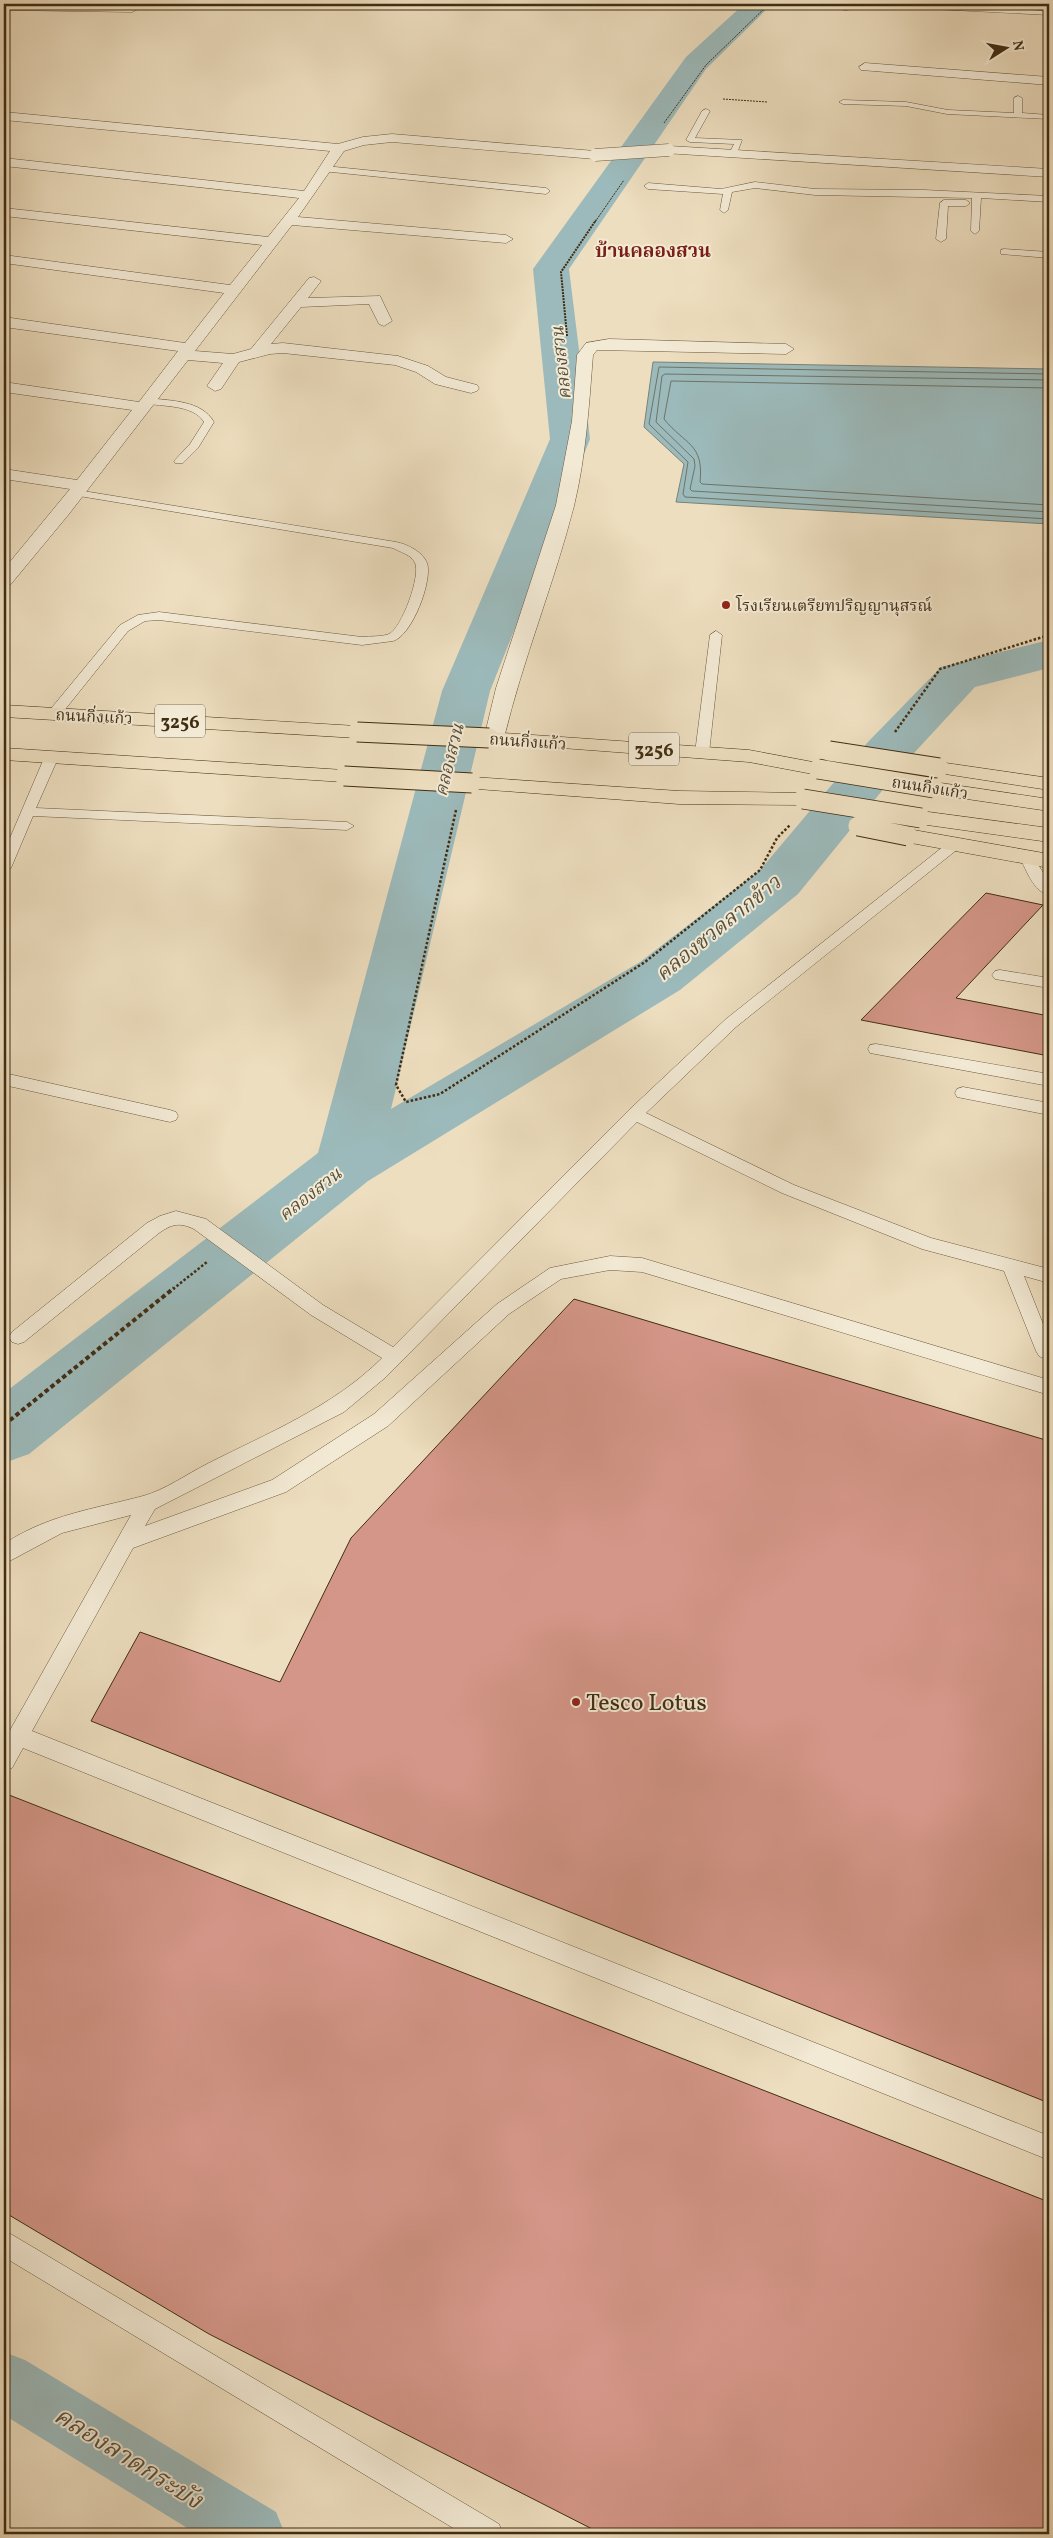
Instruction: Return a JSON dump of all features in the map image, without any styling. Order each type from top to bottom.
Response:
[{"type":"main road","name":"ถนนกิ่งแก้ว","points":[[4,711],[492,738],[749,756],[818,769],[937,778],[1049,804]]},
{"type":"main road","points":[[749,756],[829,751],[937,778],[1049,784]]},
{"type":"main road","name":"3256","points":[[4,754],[762,800],[798,812]]},
{"type":"main road","points":[[798,812],[914,827],[954,846],[1049,861]]},
{"type":"main road","name":"ถนนกิ่งแก้ว","points":[[914,827],[1049,835]]},
{"type":"street","points":[[4,7],[132,9]]},
{"type":"street","points":[[1034,66],[1036,80]]},
{"type":"street","points":[[865,68],[1049,81]]},
{"type":"street","points":[[4,116],[339,148],[372,139],[392,138],[595,156],[669,150],[1049,173]]},
{"type":"street","points":[[4,580],[80,489],[146,404],[308,195],[339,148]]},
{"type":"street","points":[[4,162],[308,195]]},
{"type":"street","points":[[4,212],[271,242]]},
{"type":"street","points":[[288,220],[506,239]]},
{"type":"street","points":[[4,259],[234,290]]},
{"type":"street","points":[[258,352],[314,281]]},
{"type":"street","points":[[296,303],[375,299],[384,321]]},
{"type":"street","points":[[4,322],[233,358],[284,348],[398,360],[422,369],[441,381],[471,388]]},
{"type":"street","points":[[492,738],[506,688],[565,505],[580,421],[584,361],[588,349],[595,345],[609,344],[786,349]]},
{"type":"street","points":[[215,386],[233,358]]},
{"type":"street","points":[[4,387],[146,404]]},
{"type":"street","points":[[4,474],[80,489]]},
{"type":"lane","points":[[808,4],[846,8],[877,4],[950,6],[1049,14]]},
{"type":"lane","points":[[1018,98],[1018,116]]},
{"type":"lane","points":[[843,102],[906,104],[930,107],[947,112],[1049,118]]},
{"type":"lane","points":[[706,111],[690,140],[739,142],[733,154]]},
{"type":"lane","points":[[325,169],[546,191]]},
{"type":"lane","points":[[648,186],[728,191],[755,185],[814,192],[977,199],[1049,199]]},
{"type":"lane","points":[[724,210],[728,191]]},
{"type":"lane","points":[[976,231],[977,199]]},
{"type":"lane","points":[[941,239],[944,204],[977,199]]},
{"type":"lane","points":[[1004,252],[1049,255]]},
{"type":"lane","points":[[146,404],[196,409],[208,416],[209,422],[194,446],[179,461]]},
{"type":"lane","points":[[54,714],[124,628],[142,618],[159,616],[362,641],[378,640],[393,637],[405,626],[423,575],[421,562],[414,554],[396,545],[80,489]]},
{"type":"lane","points":[[702,753],[716,635]]},
{"type":"lane","points":[[4,868],[52,756]]},
{"type":"lane","points":[[28,812],[347,826]]},
{"type":"lane","points":[[4,1555],[23,1541],[71,1519],[148,1503],[337,1407],[380,1372],[635,1114],[730,1023],[954,846]]},
{"type":"lane","points":[[1027,858],[1039,881],[1049,890]]},
{"type":"lane","points":[[1000,975],[1049,983]]},
{"type":"lane","points":[[876,1049],[1049,1080]]},
{"type":"lane","points":[[4,1079],[170,1116]]},
{"type":"lane","points":[[963,1093],[1049,1109]]},
{"type":"lane","points":[[635,1114],[788,1189],[928,1244],[1049,1276]]},
{"type":"lane","points":[[18,1336],[168,1218],[184,1216],[318,1310],[394,1357]]},
{"type":"lane","points":[[128,1541],[279,1486],[380,1420],[503,1309],[556,1273],[610,1263],[642,1265],[1049,1388]]},
{"type":"lane","points":[[1011,1266],[1045,1351],[1049,1354]]},
{"type":"lane","points":[[4,1760],[148,1503]]},
{"type":"lane","points":[[19,1736],[1049,2148]]},
{"type":"lane","points":[[4,2243],[489,2534]]},
{"type":"path","points":[[660,129],[706,65],[769,4]]},
{"type":"path","points":[[567,340],[561,272],[627,176]]},
{"type":"path","points":[[891,739],[940,669],[1049,635]]},
{"type":"path","points":[[458,802],[396,1085],[406,1102],[440,1094],[645,962],[760,870],[777,838],[798,812]]},
{"type":"path","points":[[4,1425],[229,1246]]},
{"type":"water","points":[[653,362],[1049,369],[1049,524],[676,502],[684,464],[644,427]]},
{"type":"building","points":[[986,893],[1043,905],[956,998],[1049,1016],[1049,1056],[861,1020]]},
{"type":"building","name":"Tesco Lotus","points":[[574,1299],[1049,1441],[1049,2103],[91,1721],[140,1632],[280,1682],[351,1538]]},
{"type":"building","points":[[4,1793],[1049,2202],[1049,2534],[602,2534],[209,2334],[4,2212]]},
{"type":"waterway","name":"คลองสวน","points":[[346,1165],[466,691],[570,439],[551,269],[696,63],[759,4]]},
{"type":"waterway","name":"คลองชวดลากข้าว","points":[[346,1165],[660,976],[779,882],[885,754],[958,677],[1049,654]]},
{"type":"waterway","name":"คลองสวน","points":[[4,1433],[346,1165]]},
{"type":"waterway","name":"คลองลาดกระบัง","points":[[4,2381],[254,2534]]},
{"type":"place","name":"โรงเรียนเตรียทปริญญานุสรณ์","points":[[726,605]]},
{"type":"place","name":"Tesco Lotus","points":[[576,1702]]},
{"type":"district","name":"บ้านคลองสวน","points":[[653,250]]}]
